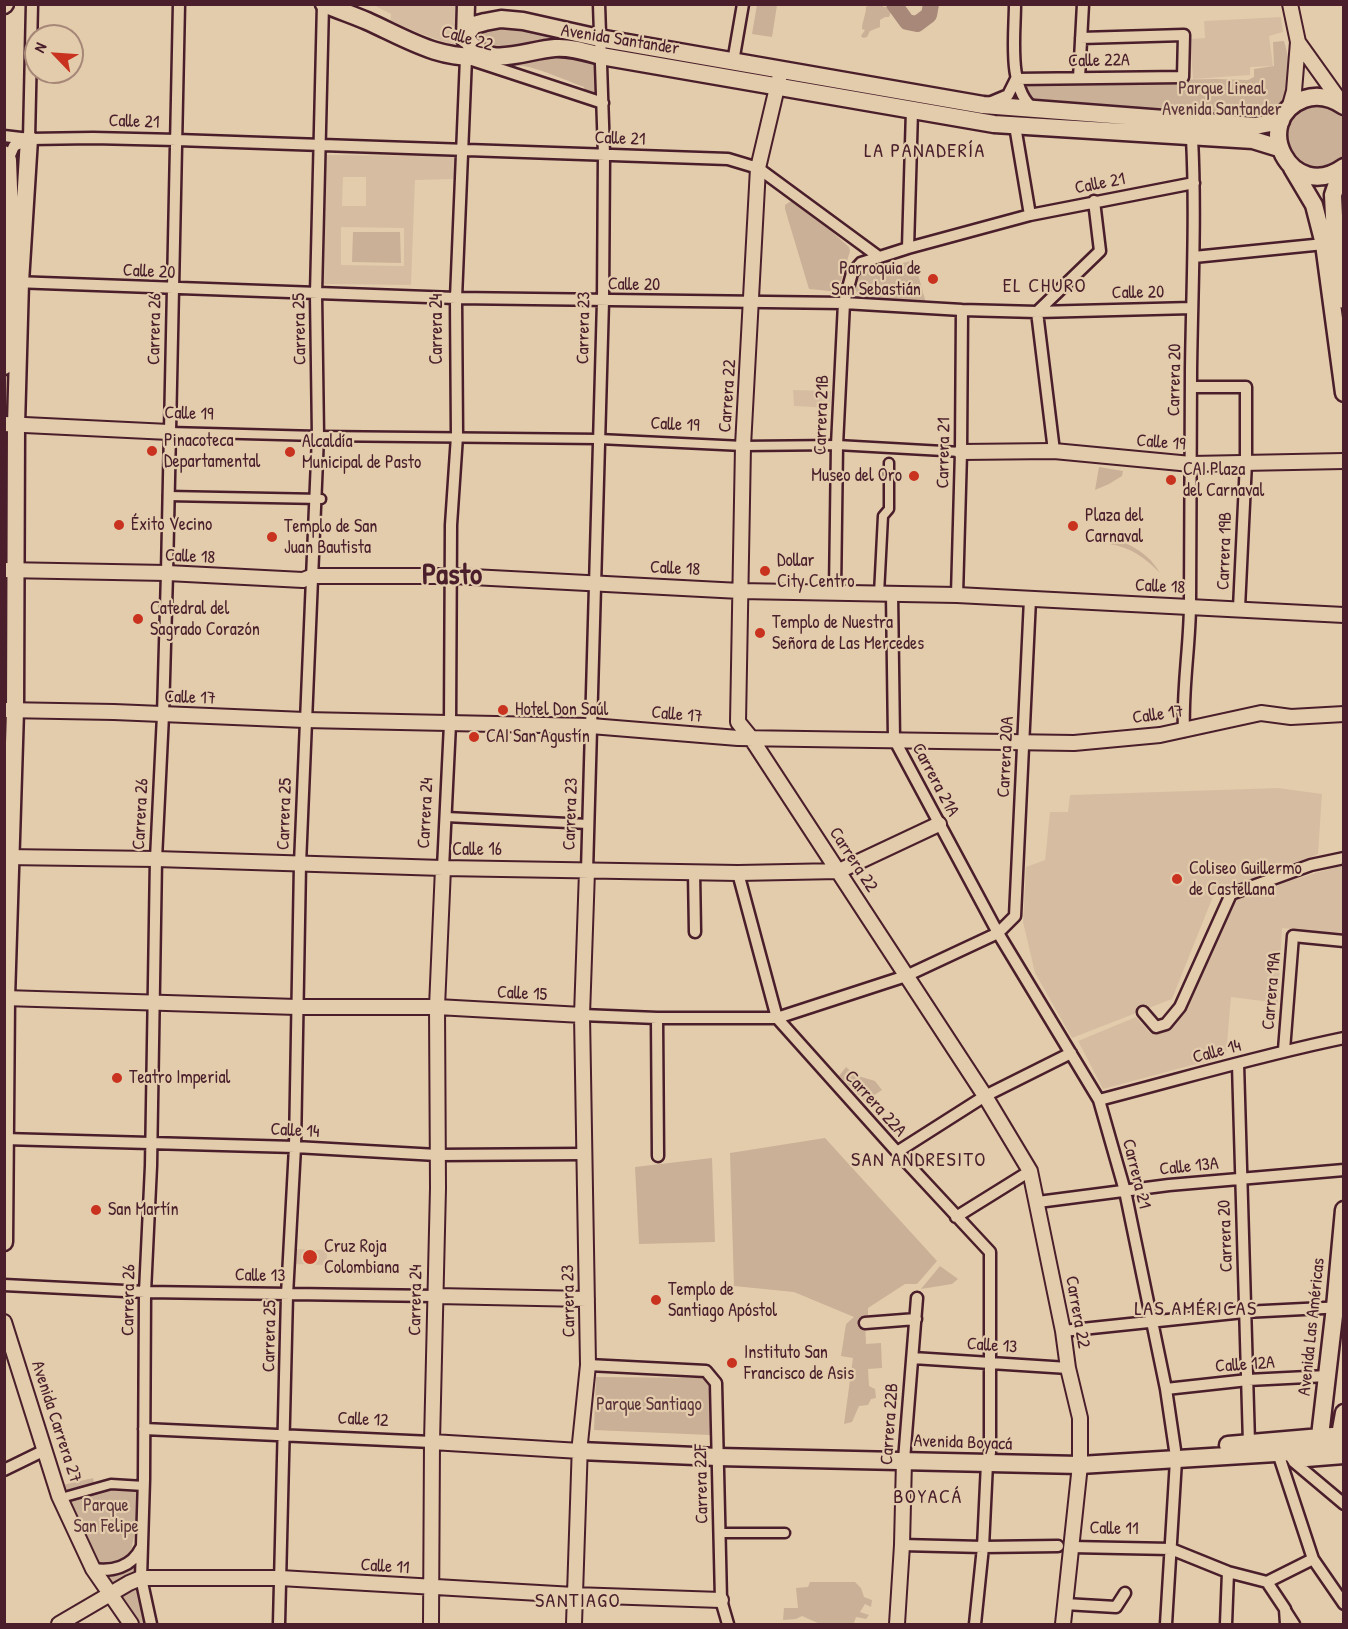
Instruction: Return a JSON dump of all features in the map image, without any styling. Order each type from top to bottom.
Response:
[{"type":"main road","name":"Calle 22","points":[[323,4],[366,21],[409,42],[466,58]]},
{"type":"main road","points":[[466,5],[474,14],[501,19]]},
{"type":"main road","name":"Carrera 24","points":[[466,5],[466,58]]},
{"type":"main road","name":"Avenida Santander","points":[[465,36],[474,26],[501,19],[523,21],[599,38],[733,62],[779,78],[912,110],[1015,126],[1253,140],[1279,148]]},
{"type":"main road","points":[[465,36],[477,51],[485,56]]},
{"type":"main road","name":"Avenida Santander","points":[[466,58],[513,57],[554,48],[571,49],[601,56],[983,105],[1255,126],[1285,115],[1298,102],[1309,98],[1332,99],[1343,106]]},
{"type":"main road","points":[[1285,115],[1278,134],[1279,148],[1314,205],[1324,244],[1344,393]]},
{"type":"main road","points":[[4,366],[11,282],[29,139]]},
{"type":"main road","points":[[4,1242],[10,711],[11,282],[6,157]]},
{"type":"main road","points":[[1292,168],[1317,177],[1330,175],[1343,168]]},
{"type":"main road","points":[[1343,168],[1333,195],[1344,300]]},
{"type":"main road","name":"Avenida Las Américas","points":[[1320,1443],[1327,1376],[1339,1307],[1344,1210]]},
{"type":"main road","points":[[1342,1444],[1344,1413]]},
{"type":"main road","name":"Avenida Boyacá","points":[[1175,1455],[1249,1443],[1342,1444]]},
{"type":"main road","name":"Avenida Boyacá","points":[[580,1447],[1080,1460],[1175,1455],[1287,1456],[1320,1443]]},
{"type":"street","points":[[6,157],[14,146],[29,139],[32,4]]},
{"type":"street","name":"Carrera 26","points":[[151,1624],[141,1578],[145,1292],[156,859],[167,573],[179,4]]},
{"type":"street","name":"Carrera 25","points":[[279,1624],[287,1295],[295,1147],[300,864],[312,576],[318,499],[316,294],[323,4]]},
{"type":"street","name":"Carrera 23","points":[[574,1624],[580,1447],[588,1365],[582,1015],[603,301],[604,154],[599,4]]},
{"type":"street","points":[[733,62],[743,4]]},
{"type":"street","points":[[1015,4],[1016,79],[1025,102],[1035,110]]},
{"type":"street","points":[[1079,78],[1083,4]]},
{"type":"street","points":[[1285,115],[1294,91],[1298,42],[1290,4]]},
{"type":"street","name":"Calle 22A","points":[[1016,79],[1183,76],[1184,35],[1081,39]]},
{"type":"street","points":[[1298,42],[1343,106]]},
{"type":"street","name":"Calle 22","points":[[466,58],[603,103]]},
{"type":"street","name":"Carrera 24","points":[[431,1624],[436,1296],[437,1007],[450,724],[452,525],[457,436],[456,298],[466,58]]},
{"type":"street","name":"Carrera 22","points":[[779,78],[758,168],[743,446],[738,722],[839,870],[985,1096],[1030,1171],[1063,1331],[1068,1368],[1080,1418],[1080,1460],[1064,1546],[1063,1624]]},
{"type":"street","points":[[983,105],[1008,95],[1016,79]]},
{"type":"street","points":[[908,248],[912,110]]},
{"type":"street","points":[[1015,126],[1030,216]]},
{"type":"street","name":"Calle 21","points":[[4,136],[29,139],[177,140],[728,159],[758,168],[879,257],[1030,216],[1094,201],[1194,183]]},
{"type":"street","name":"Carrera 20","points":[[1184,730],[1184,683],[1190,606],[1194,257],[1192,138]]},
{"type":"street","points":[[1054,451],[1037,312],[1100,251],[1094,201]]},
{"type":"street","points":[[1194,257],[1324,244]]},
{"type":"street","name":"Carrera 21B","points":[[836,592],[837,445],[844,303],[852,273],[861,263],[879,257]]},
{"type":"street","name":"Calle 20","points":[[11,282],[173,290],[456,298],[844,303],[1037,312],[1192,308]]},
{"type":"street","name":"Carrera 21","points":[[957,596],[962,310]]},
{"type":"street","name":"Carrera 19B","points":[[1191,387],[1246,387],[1246,462],[1239,608]]},
{"type":"street","name":"Calle 19","points":[[10,424],[169,432],[318,436],[599,439],[743,446],[837,445],[961,452],[1054,451],[1191,464],[1344,461]]},
{"type":"street","points":[[886,594],[883,516],[890,509],[889,463]]},
{"type":"street","points":[[168,496],[318,499]]},
{"type":"street","name":"Calle 18","points":[[10,571],[167,573],[303,580],[312,576],[453,576],[741,591],[1030,598],[1344,615]]},
{"type":"street","name":"Carrera 21A","points":[[886,594],[894,739],[998,933]]},
{"type":"street","name":"Carrera 20A","points":[[1015,916],[1030,598]]},
{"type":"street","name":"Calle 17","points":[[10,711],[114,711],[305,720],[591,726],[751,738],[1074,743],[1160,735],[1261,713],[1291,717],[1344,714]]},
{"type":"street","points":[[446,817],[588,824]]},
{"type":"street","name":"Calle 16","points":[[7,858],[156,859],[587,871],[738,873],[839,870],[939,824]]},
{"type":"street","points":[[1143,1011],[1156,1027],[1166,1024],[1180,1007],[1231,894],[1311,865],[1344,858]]},
{"type":"street","points":[[694,872],[695,932]]},
{"type":"street","name":"Carrera 22A","points":[[738,873],[777,1018],[990,1252],[988,1458],[975,1624]]},
{"type":"street","name":"Calle 15","points":[[5,998],[297,1007],[437,1007],[657,1018],[777,1018],[906,976],[998,933],[1015,916]]},
{"type":"street","name":"Carrera 21","points":[[998,933],[1099,1100],[1125,1191],[1166,1389],[1175,1455],[1166,1624]]},
{"type":"street","name":"Carrera 19A","points":[[1284,1050],[1293,936],[1344,941]]},
{"type":"street","points":[[657,1018],[658,1156]]},
{"type":"street","name":"Calle 14","points":[[1099,1100],[1284,1050],[1344,1038]]},
{"type":"street","points":[[897,1152],[985,1096],[1071,1053]]},
{"type":"street","name":"Carrera 20","points":[[1238,1064],[1249,1443]]},
{"type":"street","name":"Calle 14","points":[[5,1139],[295,1147],[437,1155],[584,1154]]},
{"type":"street","name":"Calle 13A","points":[[1038,1202],[1168,1185],[1344,1170]]},
{"type":"street","points":[[956,1217],[1030,1171]]},
{"type":"street","name":"Calle 13","points":[[4,1285],[145,1292],[587,1299]]},
{"type":"street","name":"Carrera 22B","points":[[897,1624],[904,1455],[916,1298]]},
{"type":"street","points":[[1063,1331],[1244,1311],[1339,1307]]},
{"type":"street","points":[[865,1323],[916,1319]]},
{"type":"street","name":"Avenida Carrera 27","points":[[4,1322],[61,1498],[93,1569],[131,1624]]},
{"type":"street","name":"Calle 13","points":[[913,1358],[1068,1368]]},
{"type":"street","name":"Carrera 22F","points":[[588,1365],[706,1371],[716,1383],[721,1599],[728,1624]]},
{"type":"street","name":"Calle 12A","points":[[1166,1389],[1248,1380],[1327,1376]]},
{"type":"street","name":"Calle 12","points":[[144,1429],[580,1447]]},
{"type":"street","points":[[1287,1456],[1342,1444]]},
{"type":"street","points":[[4,1470],[45,1449]]},
{"type":"street","points":[[1287,1456],[1344,1504]]},
{"type":"street","points":[[1287,1456],[1313,1559],[1344,1604]]},
{"type":"street","points":[[61,1498],[111,1484],[144,1486]]},
{"type":"street","points":[[720,1533],[785,1533]]},
{"type":"street","points":[[93,1569],[114,1569],[127,1564],[137,1556],[143,1542]]},
{"type":"street","name":"Calle 11","points":[[902,1545],[1171,1549],[1228,1572],[1267,1582]]},
{"type":"street","points":[[1295,1624],[1267,1582],[1313,1559]]},
{"type":"street","points":[[1226,1624],[1228,1572]]},
{"type":"street","name":"Calle 11","points":[[59,1624],[141,1578],[280,1578],[574,1595],[721,1599]]},
{"type":"street","points":[[1065,1604],[1116,1607],[1125,1593]]},
{"type":"street","points":[[1285,1609],[1286,1624]]},
{"type":"shaded area","points":[[376,5],[457,5],[454,46],[390,22],[391,14]]},
{"type":"shaded area","points":[[1281,17],[1283,32],[1269,36],[1273,66],[1250,67],[1250,75],[1193,79],[1190,39],[1205,38],[1204,21]]},
{"type":"shaded area","points":[[326,155],[455,156],[455,179],[415,180],[411,285],[324,284]],"holes":[[[343,177],[366,177],[366,206],[342,206]],[[341,227],[404,228],[404,266],[341,265]]]},
{"type":"shaded area","points":[[793,390],[831,391],[830,408],[794,406]]},
{"type":"shaded area","points":[[1278,788],[1322,794],[1318,854],[1214,894],[1172,999],[1072,1038],[1035,973],[1023,922],[1026,867],[1045,860],[1050,812],[1068,812],[1070,795]]},
{"type":"shaded area","points":[[1343,865],[1343,935],[1282,928],[1278,1003],[1231,997],[1226,1056],[1103,1089],[1078,1041],[1136,1017],[1150,1033],[1169,1031],[1186,1007],[1238,896]]},
{"type":"shaded area","name":"Cruz Roja Colombiana","points":[[294,1249],[327,1250],[327,1265],[293,1264]]},
{"type":"green space","points":[[883,4],[883,7],[889,7],[891,12],[889,17],[880,20],[880,27],[870,31],[867,37],[863,38],[861,36],[865,30],[862,29],[866,7]]},
{"type":"green space","points":[[757,5],[777,5],[772,37],[752,34]]},
{"type":"green space","points":[[507,26],[596,41],[598,52],[486,50],[478,39],[479,33],[485,27]]},
{"type":"green space","name":"Parque Lineal Avenida Santander","points":[[1284,41],[1290,71],[1285,100],[1267,115],[1251,120],[1027,102],[1021,83],[1248,80],[1254,77],[1254,69],[1274,66],[1273,42]]},
{"type":"green space","points":[[540,54],[599,59],[601,99],[585,94],[584,87],[539,70],[524,66],[500,65],[524,61]]},
{"type":"green space","points":[[1300,101],[1343,108],[1343,165],[1334,171],[1295,169],[1282,121]]},
{"type":"green space","points":[[791,201],[800,203],[849,247],[850,251],[839,288],[830,291],[809,289],[785,209],[785,205]]},
{"type":"green space","points":[[353,232],[400,232],[401,263],[352,262]]},
{"type":"green space","points":[[914,260],[926,303],[862,299],[857,294],[854,282],[860,272],[870,269],[873,271]]},
{"type":"green space","points":[[1099,467],[1123,471],[1122,476],[1095,490]]},
{"type":"green space","points":[[1111,538],[1139,551],[1151,560],[1160,573],[1137,554],[1109,544]]},
{"type":"green space","points":[[846,1067],[855,1075],[875,1081],[882,1090],[865,1101],[839,1076]]},
{"type":"green space","points":[[825,1138],[937,1261],[917,1284],[905,1284],[868,1308],[868,1322],[865,1323],[866,1344],[881,1343],[882,1368],[868,1369],[869,1386],[875,1389],[876,1398],[871,1399],[868,1405],[859,1406],[852,1422],[844,1424],[853,1358],[841,1356],[846,1324],[854,1317],[794,1292],[734,1286],[730,1153]]},
{"type":"green space","points":[[712,1158],[715,1242],[639,1244],[635,1167]]},
{"type":"green space","points":[[940,1266],[958,1279],[952,1284],[921,1289]]},
{"type":"green space","name":"Parque Santiago","points":[[596,1377],[704,1378],[711,1385],[710,1435],[594,1430]]},
{"type":"green space","name":"Parque San Felipe","points":[[93,1478],[95,1486],[138,1488],[137,1522],[130,1556],[111,1566],[95,1564],[69,1507],[63,1485]]},
{"type":"green space","points":[[137,1559],[138,1577],[114,1588],[104,1573]]},
{"type":"green space","points":[[810,1582],[855,1582],[861,1588],[864,1597],[872,1600],[871,1607],[865,1604],[860,1612],[869,1615],[866,1619],[856,1617],[854,1623],[859,1624],[820,1624],[802,1616],[783,1620],[784,1608],[798,1608],[796,1588],[808,1587]]},
{"type":"green space","points":[[138,1583],[148,1624],[138,1624],[119,1594]]},
{"type":"waterway","points":[[894,4],[907,22],[917,24],[929,15],[931,4]]},
{"type":"place","name":"Parroquia de San Sebastián","points":[[933,279]]},
{"type":"place","name":"Pinacoteca Departamental","points":[[152,451]]},
{"type":"place","name":"Alcaldía Municipal de Pasto","points":[[290,452]]},
{"type":"place","name":"Museo del Oro","points":[[914,476]]},
{"type":"place","name":"CAI Plaza del Carnaval","points":[[1171,480]]},
{"type":"place","name":"Éxito Vecino","points":[[119,525]]},
{"type":"place","name":"Plaza del Carnaval","points":[[1073,526]]},
{"type":"place","name":"Templo de San Juan Bautista","points":[[272,537]]},
{"type":"place","name":"Dollar City Centro","points":[[765,571]]},
{"type":"place","name":"Catedral del Sagrado Corazón","points":[[138,619]]},
{"type":"place","name":"Templo de Nuestra Señora de Las Mercedes","points":[[760,633]]},
{"type":"place","name":"Hotel Don Saúl","points":[[503,710]]},
{"type":"place","name":"CAI San Agustín","points":[[474,737]]},
{"type":"place","name":"Coliseo Guillermo de Castellana","points":[[1177,879]]},
{"type":"place","name":"Teatro Imperial","points":[[117,1078]]},
{"type":"place","name":"San Martín","points":[[96,1210]]},
{"type":"place","name":"Cruz Roja Colombiana","points":[[310,1257]]},
{"type":"place","name":"Templo de Santiago Apóstol","points":[[656,1300]]},
{"type":"place","name":"Instituto San Francisco de Asis","points":[[732,1363]]},
{"type":"district","name":"LA PANADERÍA","points":[[925,152]]},
{"type":"district","name":"EL CHURO","points":[[1045,287]]},
{"type":"district","name":"Pasto","points":[[452,576]]},
{"type":"district","name":"SAN ANDRESITO","points":[[919,1161]]},
{"type":"district","name":"LAS AMÉRICAS","points":[[1196,1310]]},
{"type":"district","name":"BOYACÁ","points":[[928,1498]]},
{"type":"district","name":"SANTIAGO","points":[[578,1602]]}]
